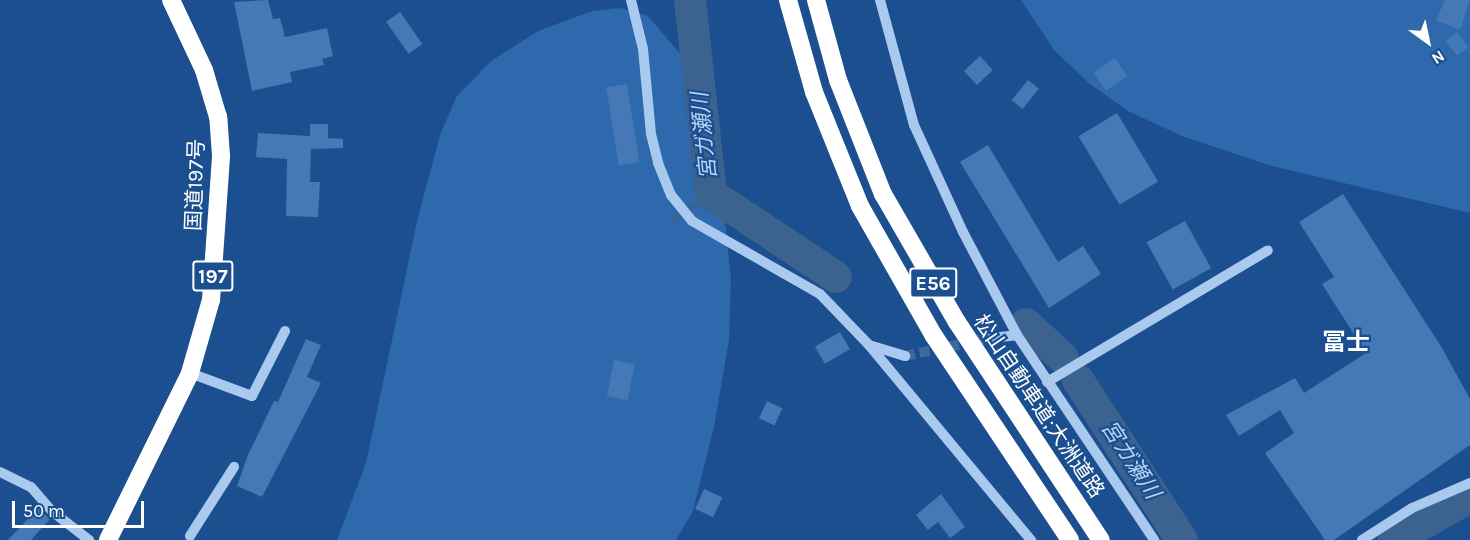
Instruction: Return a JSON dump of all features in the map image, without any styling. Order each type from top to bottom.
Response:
[{"type":"highway","name":"国道197号","points":[[108,540],[190,373],[211,300],[221,156],[218,117],[204,70],[171,0]]},
{"type":"highway","name":"E56","points":[[788,0],[814,92],[860,206],[934,336],[1071,540]]},
{"type":"highway","name":"松山自動車道;大洲道路","points":[[816,0],[860,142],[912,247],[1001,393],[1101,540]]},
{"type":"highway","points":[[822,0],[827,41]]},
{"type":"street","points":[[631,0],[643,49],[651,134],[671,195],[692,221],[820,294],[868,345],[1030,540]]},
{"type":"street","points":[[880,0],[914,125],[963,232],[1017,335],[1154,540]]},
{"type":"street","points":[[1047,382],[1268,250]]},
{"type":"street","points":[[190,373],[252,396],[285,331]]},
{"type":"street","points":[[990,338],[1017,335]]},
{"type":"street","points":[[868,345],[905,356]]},
{"type":"street","points":[[189,539],[234,467]]},
{"type":"street","points":[[0,472],[31,487],[53,512],[89,540]]},
{"type":"street","points":[[1362,540],[1412,508],[1470,483]]},
{"type":"shaded area","points":[[1021,0],[1470,0],[1470,213],[1272,166],[1182,136],[1128,111],[1090,84],[1054,50]]},
{"type":"shaded area","points":[[620,8],[648,16],[688,63],[709,122],[724,212],[731,279],[729,340],[714,427],[693,511],[676,540],[337,540],[366,463],[418,217],[441,132],[457,96],[491,61],[538,31],[592,11]]},
{"type":"building","points":[[268,0],[273,19],[280,18],[285,37],[327,28],[333,56],[322,59],[324,65],[290,72],[292,82],[252,91],[234,2]]},
{"type":"building","points":[[1445,0],[1470,0],[1460,30],[1436,20]]},
{"type":"building","points":[[400,12],[422,44],[408,54],[386,22]]},
{"type":"building","points":[[1457,32],[1468,47],[1457,56],[1446,40]]},
{"type":"building","points":[[980,56],[993,70],[977,85],[964,71]]},
{"type":"building","points":[[1115,58],[1127,76],[1106,91],[1093,73]]},
{"type":"building","points":[[1028,80],[1039,89],[1023,109],[1012,100]]},
{"type":"building","points":[[627,84],[639,162],[619,165],[606,87]]},
{"type":"building","points":[[1117,113],[1158,182],[1120,205],[1078,136]]},
{"type":"building","points":[[310,124],[328,124],[328,138],[343,139],[343,148],[311,149],[310,182],[320,182],[318,217],[286,216],[287,159],[256,157],[258,133],[310,136]]},
{"type":"building","points":[[988,145],[1058,262],[1083,246],[1101,274],[1049,308],[960,162]]},
{"type":"building","points":[[1343,194],[1442,348],[1470,399],[1470,445],[1334,540],[1325,540],[1265,453],[1294,433],[1280,410],[1239,436],[1226,415],[1295,378],[1304,393],[1366,353],[1322,284],[1334,277],[1299,222]]},
{"type":"building","points":[[1185,221],[1211,268],[1173,290],[1147,242]]},
{"type":"building","points":[[840,332],[850,349],[825,364],[815,346]]},
{"type":"building","points":[[306,339],[321,345],[307,377],[321,383],[262,497],[237,486],[248,455],[274,401],[278,402]]},
{"type":"building","points":[[614,360],[635,364],[628,400],[607,396]]},
{"type":"building","points":[[767,401],[782,408],[774,425],[759,418]]},
{"type":"building","points":[[704,489],[722,497],[713,517],[695,509]]},
{"type":"building","points":[[941,494],[965,527],[950,538],[938,522],[928,530],[916,515]]},
{"type":"building","points":[[38,508],[50,519],[31,540],[8,540]]},
{"type":"waterway","name":"宮ガ瀬川","points":[[690,0],[711,194],[836,277]]},
{"type":"waterway","points":[[672,220],[711,194]]},
{"type":"waterway","name":"宮ガ瀬川","points":[[1026,324],[1063,358]]},
{"type":"waterway","name":"宮ガ瀬川","points":[[1078,380],[1182,540]]},
{"type":"waterway","name":"宮ガ瀬川","points":[[1394,540],[1470,497]]},
{"type":"tunnel","points":[[905,356],[990,338]]},
{"type":"district","name":"冨士","points":[[1346,343]]}]
